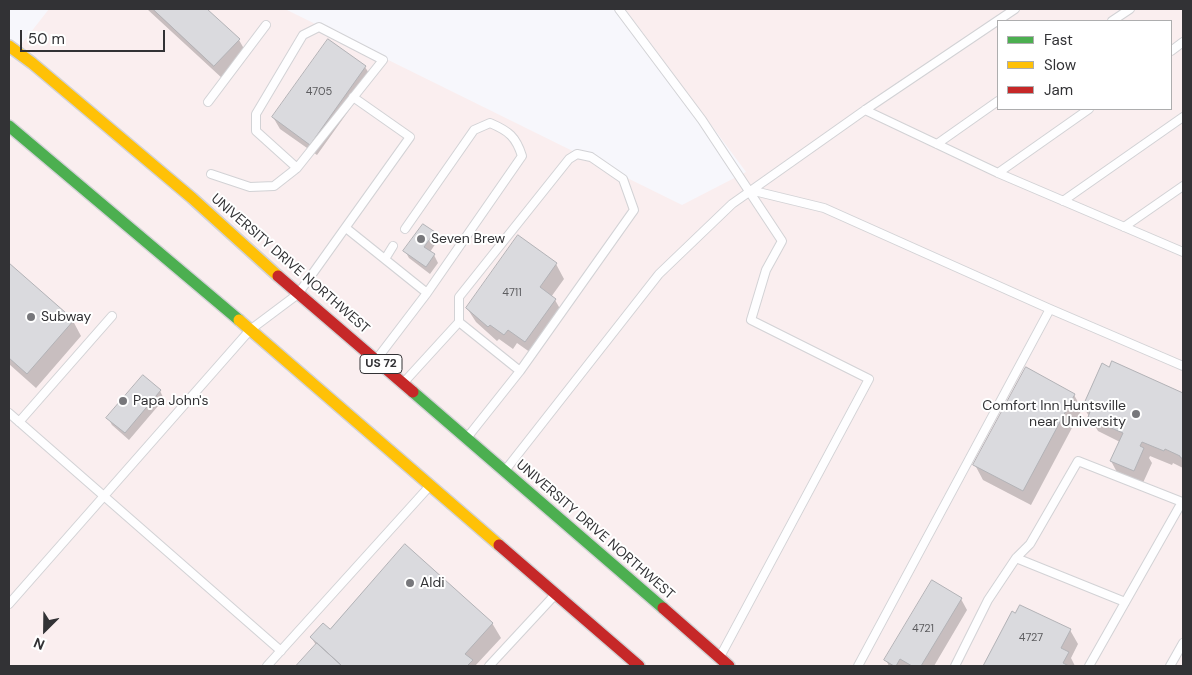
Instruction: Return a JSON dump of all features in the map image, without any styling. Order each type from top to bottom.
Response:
[{"type":"highway","name":"UNIVERSITY DRIVE NORTHWEST","points":[[11,42],[32,64],[192,198],[298,294],[467,438],[716,664],[729,666]]},
{"type":"highway","points":[[9,126],[250,330],[639,666]]},
{"type":"lane","points":[[619,9],[702,120],[782,240],[766,270],[751,320],[869,378],[716,664]]},
{"type":"lane","points":[[999,20],[1015,9]]},
{"type":"lane","points":[[1114,20],[1130,9]]},
{"type":"lane","points":[[504,471],[659,274],[732,204],[865,110],[997,21]]},
{"type":"lane","points":[[208,102],[266,25]]},
{"type":"lane","points":[[212,174],[250,187],[274,186],[297,168],[383,60],[319,27],[303,35],[256,114],[256,131],[297,168]]},
{"type":"lane","points":[[1172,50],[1183,42]]},
{"type":"lane","points":[[9,604],[250,330],[298,294],[410,137],[353,97]]},
{"type":"lane","points":[[937,144],[997,102]]},
{"type":"lane","points":[[865,110],[998,173],[1183,252]]},
{"type":"lane","points":[[998,173],[1088,110]]},
{"type":"lane","points":[[1064,201],[1183,117]]},
{"type":"lane","points":[[376,360],[427,293],[522,156],[518,142],[504,129],[490,123],[474,130],[405,229]]},
{"type":"lane","points":[[403,383],[458,322],[459,297],[569,159],[578,154],[591,157],[623,180],[634,210],[520,371],[467,438]]},
{"type":"lane","points":[[1124,227],[1183,186]]},
{"type":"lane","points":[[750,190],[824,208],[1183,366]]},
{"type":"lane","points":[[346,228],[427,293]]},
{"type":"lane","points":[[385,259],[393,246]]},
{"type":"lane","points":[[858,666],[1050,309]]},
{"type":"lane","points":[[19,422],[112,316]]},
{"type":"lane","points":[[458,322],[520,371]]},
{"type":"lane","points":[[9,413],[280,651]]},
{"type":"lane","points":[[955,666],[988,600],[1016,558],[1030,544],[1078,461],[1182,502],[1089,666]]},
{"type":"lane","points":[[266,666],[430,486]]},
{"type":"lane","points":[[1016,558],[1125,602]]},
{"type":"lane","points":[[489,666],[556,594]]},
{"type":"lane","points":[[1170,666],[1183,643]]},
{"type":"shaded area","points":[[49,9],[285,9],[682,205],[746,172],[625,9],[1183,9],[1183,666],[9,666],[9,60]]},
{"type":"building","points":[[153,9],[207,9],[240,39],[214,66]]},
{"type":"building","points":[[328,39],[366,66],[310,145],[272,117]]},
{"type":"building","name":"Seven Brew","points":[[423,224],[435,232],[424,247],[435,254],[426,267],[403,251]]},
{"type":"building","points":[[518,235],[557,263],[540,287],[556,299],[525,342],[508,330],[504,335],[490,325],[488,327],[466,308]]},
{"type":"building","points":[[9,263],[74,320],[27,374],[9,358]]},
{"type":"building","name":"Comfort Inn Huntsville near University","points":[[1112,361],[1183,393],[1183,459],[1165,449],[1164,451],[1142,442],[1140,446],[1144,448],[1134,471],[1110,461],[1123,433],[1088,417],[1090,412],[1082,408],[1102,363],[1109,367]]},
{"type":"building","points":[[1026,367],[1075,394],[1023,491],[973,465]]},
{"type":"building","points":[[143,375],[161,390],[125,433],[106,418]]},
{"type":"building","name":"Aldi","points":[[405,544],[493,623],[465,654],[473,660],[467,666],[342,666],[310,637],[323,623],[330,629]]},
{"type":"building","points":[[932,580],[962,598],[921,666],[912,666],[900,659],[896,666],[894,666],[884,660]]},
{"type":"building","points":[[1020,605],[1071,629],[1061,648],[1069,652],[1063,663],[1069,666],[983,666],[1012,611],[1015,613]]},
{"type":"building","points":[[317,643],[342,666],[296,666]]},
{"type":"traffic: fast","points":[[9,126],[239,320]]},
{"type":"traffic: fast","points":[[413,392],[663,608]]},
{"type":"traffic: slow","points":[[9,46],[32,63],[192,198],[278,276]]},
{"type":"traffic: slow","points":[[239,320],[499,545]]},
{"type":"traffic: jam","points":[[278,276],[413,392]]},
{"type":"traffic: jam","points":[[499,545],[639,666]]},
{"type":"traffic: jam","points":[[663,608],[729,666]]},
{"type":"place","name":"Seven Brew","points":[[421,239]]},
{"type":"place","name":"Subway","points":[[31,317]]},
{"type":"place","name":"Papa John's","points":[[123,401]]},
{"type":"place","name":"Comfort Inn Huntsville near University","points":[[1136,414]]},
{"type":"place","name":"Aldi","points":[[410,583]]}]
